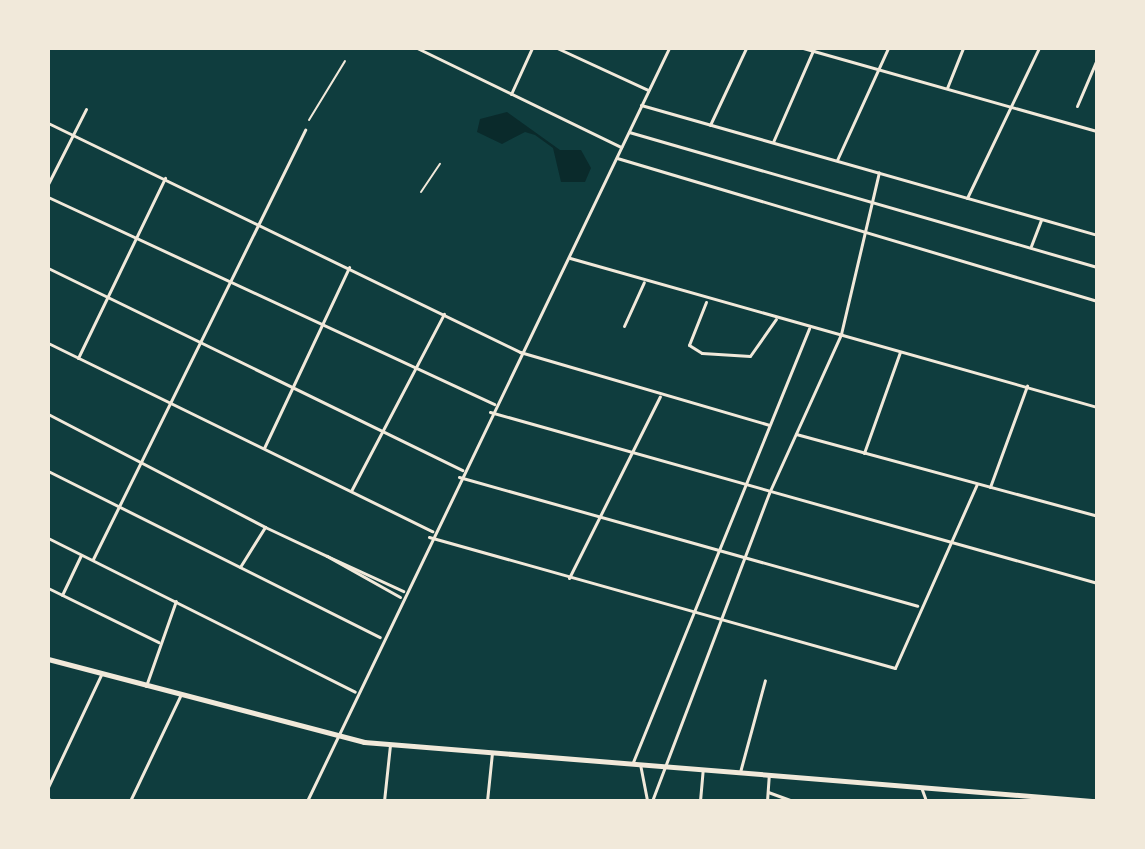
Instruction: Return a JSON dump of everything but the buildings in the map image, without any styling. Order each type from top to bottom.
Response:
[{"type":"main road","points":[[48,659],[335,737],[390,745],[1092,801]]},
{"type":"street","points":[[417,48],[621,147]]},
{"type":"street","points":[[511,94],[532,48]]},
{"type":"street","points":[[557,48],[648,90]]},
{"type":"street","points":[[570,54],[572,48]]},
{"type":"street","points":[[307,801],[380,637],[569,258],[669,48]]},
{"type":"street","points":[[710,125],[746,48]]},
{"type":"street","points":[[803,48],[1097,131]]},
{"type":"street","points":[[837,160],[888,48]]},
{"type":"street","points":[[947,88],[963,48]]},
{"type":"street","points":[[967,198],[1039,48]]},
{"type":"street","points":[[773,142],[814,49]]},
{"type":"street","points":[[1077,106],[1097,59]]},
{"type":"street","points":[[309,120],[345,61]]},
{"type":"street","points":[[641,105],[1097,235]]},
{"type":"street","points":[[48,184],[86,109]]},
{"type":"street","points":[[48,123],[259,222],[520,352],[769,425]]},
{"type":"street","points":[[93,559],[121,508],[305,130]]},
{"type":"street","points":[[629,132],[1097,267]]},
{"type":"street","points":[[616,158],[1097,301]]},
{"type":"street","points":[[421,192],[440,164]]},
{"type":"street","points":[[649,801],[769,493],[841,334],[862,233],[879,172]]},
{"type":"street","points":[[78,358],[165,178]]},
{"type":"street","points":[[48,197],[494,404]]},
{"type":"street","points":[[1030,247],[1041,220]]},
{"type":"street","points":[[569,258],[707,301],[841,334],[1097,407]]},
{"type":"street","points":[[264,448],[349,267]]},
{"type":"street","points":[[48,268],[462,470]]},
{"type":"street","points":[[624,326],[644,281]]},
{"type":"street","points":[[707,301],[689,345],[702,353],[750,356],[776,319]]},
{"type":"street","points":[[351,491],[445,313]]},
{"type":"street","points":[[632,763],[809,328]]},
{"type":"street","points":[[48,343],[432,531]]},
{"type":"street","points":[[864,453],[900,352]]},
{"type":"street","points":[[990,487],[1027,385]]},
{"type":"street","points":[[569,578],[660,394]]},
{"type":"street","points":[[490,412],[628,455],[1097,583]]},
{"type":"street","points":[[48,414],[265,527],[403,591]]},
{"type":"street","points":[[796,434],[1097,516]]},
{"type":"street","points":[[48,471],[380,637]]},
{"type":"street","points":[[459,477],[743,560],[918,606]]},
{"type":"street","points":[[429,537],[694,614],[895,668],[918,606],[953,545],[977,484]]},
{"type":"street","points":[[240,567],[265,527]]},
{"type":"street","points":[[48,538],[355,692]]},
{"type":"street","points":[[62,595],[81,554]]},
{"type":"street","points":[[327,556],[400,597]]},
{"type":"street","points":[[48,588],[158,642]]},
{"type":"street","points":[[146,686],[158,642],[176,601]]},
{"type":"street","points":[[48,787],[102,674]]},
{"type":"street","points":[[740,772],[765,680]]},
{"type":"street","points":[[130,801],[180,696]]},
{"type":"street","points":[[384,801],[390,745]]},
{"type":"street","points":[[487,801],[492,753]]},
{"type":"street","points":[[640,764],[649,801]]},
{"type":"street","points":[[700,801],[703,769]]},
{"type":"street","points":[[767,801],[769,775]]},
{"type":"street","points":[[921,787],[926,801]]},
{"type":"street","points":[[768,792],[793,801]]},
{"type":"street","points":[[48,799],[53,801]]},
{"type":"water","points":[[507,112],[560,150],[581,150],[591,168],[585,182],[561,182],[553,148],[535,135],[525,132],[502,144],[477,132],[480,119]]}]
